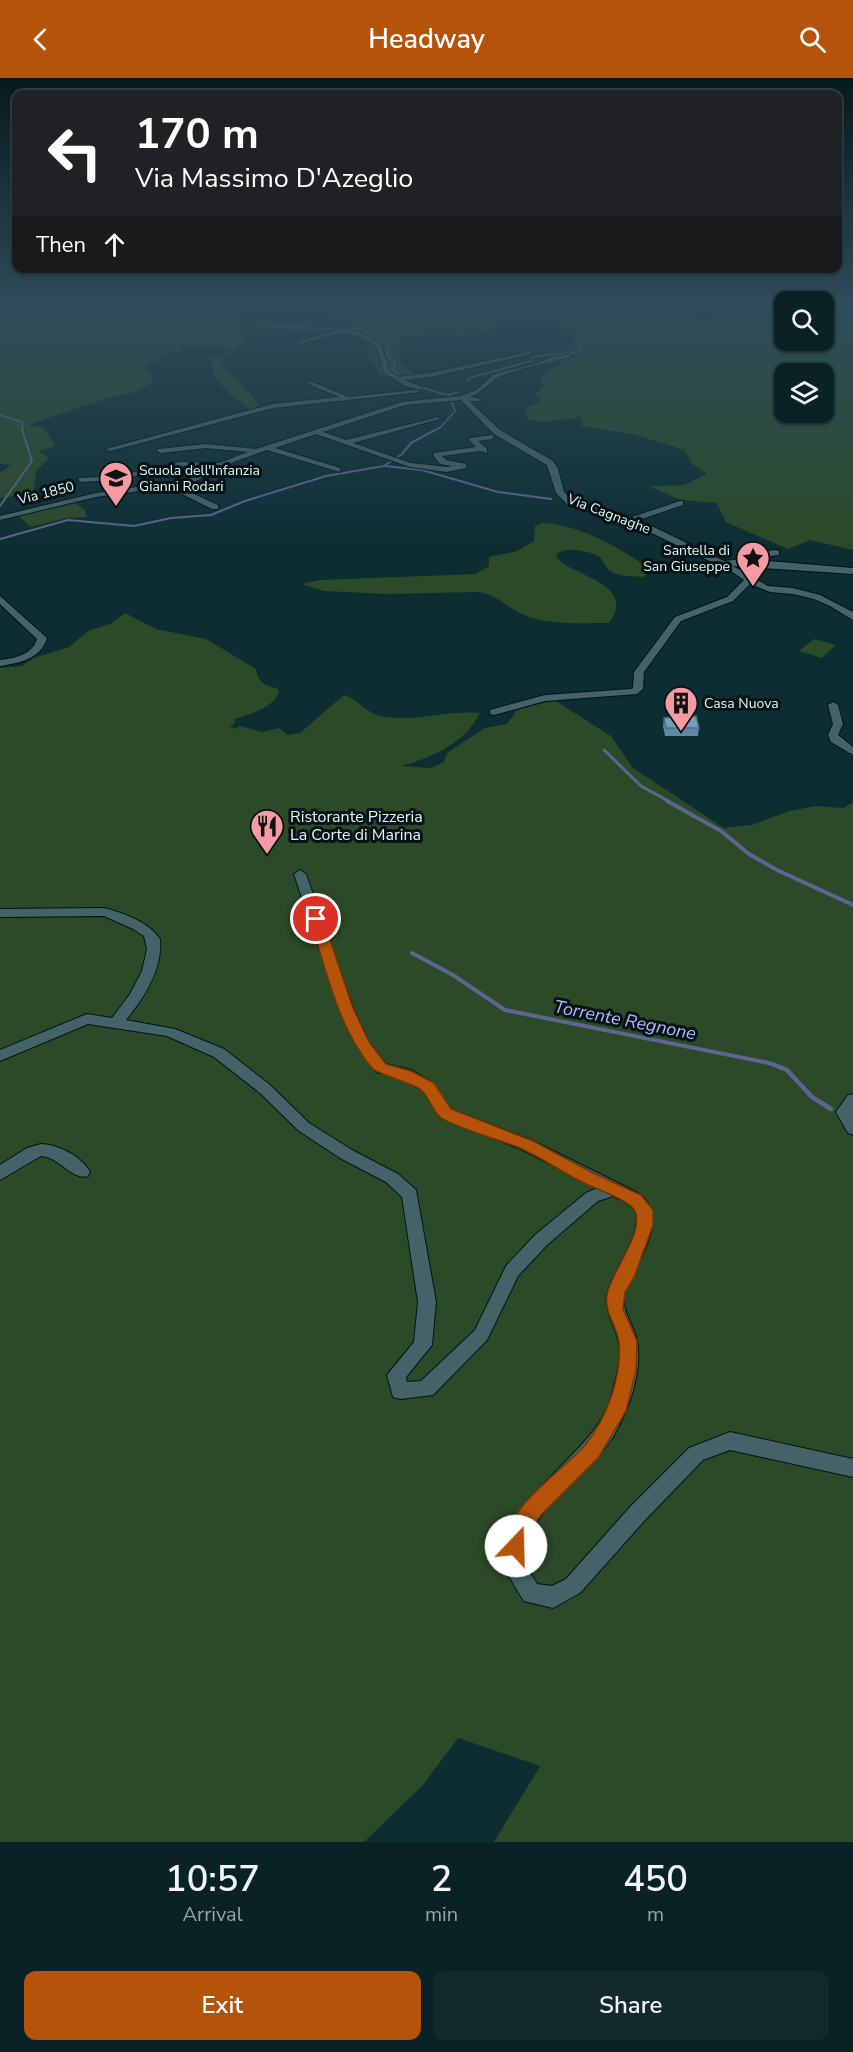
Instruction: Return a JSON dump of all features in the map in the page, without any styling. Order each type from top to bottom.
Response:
[{"type":"street","points":[[318,386],[347,399]]},
{"type":"street","points":[[412,386],[437,399]]},
{"type":"street","name":"Via 1850","points":[[0,518],[96,495],[187,482],[220,465],[404,402],[459,398],[480,391],[485,386]]},
{"type":"street","points":[[110,449],[273,406],[425,392]]},
{"type":"street","points":[[459,398],[479,400]]},
{"type":"street","name":"Via Cagnaghe","points":[[459,398],[497,432],[550,463],[564,499],[632,520],[749,580],[770,589],[807,595],[843,609],[853,617]]},
{"type":"street","name":"Via Cagnaghe","points":[[475,410],[469,413],[479,428],[505,445],[504,448]]},
{"type":"street","points":[[347,442],[437,418]]},
{"type":"street","points":[[317,432],[385,459],[449,470],[463,466],[443,462],[437,455],[482,449],[472,440],[490,437]]},
{"type":"street","points":[[161,451],[206,446],[258,451]]},
{"type":"street","points":[[268,448],[337,470]]},
{"type":"street","points":[[82,480],[117,478],[180,464],[220,465]]},
{"type":"street","points":[[171,486],[215,507]]},
{"type":"street","points":[[632,520],[680,503]]},
{"type":"street","name":"Via Cagnaghe","points":[[641,533],[692,559],[714,561],[776,553]]},
{"type":"street","points":[[714,561],[853,571]]},
{"type":"street","points":[[494,712],[546,698],[633,692],[638,689],[639,672],[678,619],[730,600],[749,580]]},
{"type":"street","points":[[0,599],[42,638],[41,645],[24,657],[0,663]]},
{"type":"street","points":[[833,705],[838,724],[833,735],[835,740],[853,752]]},
{"type":"street","points":[[300,874],[346,1008],[362,1043],[381,1068],[406,1074],[428,1087],[445,1113],[527,1145],[635,1199],[644,1210],[645,1225],[626,1275],[616,1292],[614,1309],[628,1341],[627,1371],[617,1411],[592,1450],[534,1508],[518,1530],[514,1562],[518,1579],[531,1594],[553,1596],[573,1586],[638,1513],[696,1454],[730,1441],[853,1468]]},
{"type":"street","points":[[0,913],[28,915],[104,912],[134,924],[151,936],[153,941],[150,969],[130,1007],[117,1022]]},
{"type":"street","points":[[0,1056],[87,1019],[170,1032],[219,1053],[265,1089],[304,1127],[346,1154],[392,1178],[410,1194],[427,1302],[423,1345],[396,1376],[400,1391],[426,1389],[481,1335],[512,1271],[526,1255],[592,1197],[613,1189]]},
{"type":"street","points":[[853,1099],[844,1112],[853,1129]]},
{"type":"street","points":[[0,1174],[25,1155],[39,1148],[63,1154],[82,1172]]},
{"type":"green space","points":[[0,386],[145,386],[135,392],[104,399],[28,425],[44,428],[56,446],[39,451],[49,458],[36,471],[33,493],[0,498],[0,473],[11,465],[0,464]]},
{"type":"green space","points":[[223,386],[243,386],[255,399],[258,406],[250,410]]},
{"type":"green space","points":[[544,386],[774,386],[774,423],[834,423],[834,386],[853,386],[853,550],[810,540],[788,549],[726,522],[717,503],[681,500],[648,486],[684,485],[707,474],[691,463],[685,450],[636,435],[582,426],[581,417],[545,422],[528,419],[524,409],[542,401],[535,395]]},
{"type":"green space","points":[[75,503],[85,510],[87,517],[67,518],[30,527],[19,516]]},
{"type":"green space","points":[[543,523],[557,524],[600,539],[651,570],[643,577],[622,575],[610,571],[600,557],[588,552],[571,550],[556,554],[560,561],[596,580],[615,597],[616,609],[609,623],[538,620],[522,614],[493,596],[479,592],[386,594],[324,591],[301,584],[320,580],[476,574],[489,566],[489,557],[517,551],[534,541],[535,526]]},
{"type":"green space","points":[[125,613],[156,629],[206,639],[256,669],[262,683],[277,688],[279,693],[276,699],[260,710],[234,719],[235,723],[230,726],[234,729],[240,726],[262,732],[279,728],[287,735],[300,733],[344,695],[375,714],[393,718],[480,713],[474,724],[457,741],[425,758],[402,766],[431,768],[444,762],[447,753],[485,728],[507,724],[517,710],[554,700],[611,736],[633,768],[724,828],[752,825],[789,811],[816,806],[844,808],[853,802],[853,1842],[494,1842],[540,1766],[458,1738],[422,1786],[364,1842],[0,1842],[0,668],[22,666],[34,658],[69,647],[88,631],[110,624]]},
{"type":"green space","points":[[814,639],[836,645],[822,658],[799,651]]},
{"type":"building","points":[[696,716],[699,728],[666,728],[664,718]]},
{"type":"waterway","points":[[420,386],[449,395]]},
{"type":"waterway","points":[[449,395],[458,392]]},
{"type":"waterway","points":[[432,432],[441,427],[455,411],[449,395]]},
{"type":"waterway","points":[[0,415],[22,422],[23,432]]},
{"type":"waterway","points":[[0,506],[32,461],[22,430]]},
{"type":"waterway","points":[[0,539],[68,520],[134,526],[171,518],[211,515],[245,501],[326,476],[384,466],[402,454],[411,443],[435,430]]},
{"type":"waterway","points":[[385,466],[422,470],[498,492],[551,499]]},
{"type":"waterway","points":[[604,750],[641,786],[670,802]]},
{"type":"waterway","points":[[667,801],[721,831],[749,854],[777,870],[853,905]]},
{"type":"waterway","name":"Torrente Regnone","points":[[412,953],[453,975],[505,1010],[769,1063],[783,1068]]},
{"type":"waterway","name":"Torrente Regnone","points":[[779,1067],[787,1070],[812,1097],[831,1109]]},
{"type":"place","name":"Scuola dell'Infanzia Gianni Rodari","points":[[116,507]]},
{"type":"place","name":"Santella di San Giuseppe","points":[[753,587]]},
{"type":"place","name":"Casa Nuova","points":[[681,732]]},
{"type":"place","name":"Ristorante Pizzeria La Corte di Marina","points":[[267,855]]},
{"type":"route","points":[[316,919],[346,1008],[362,1043],[381,1068],[406,1074],[428,1087],[445,1113],[527,1145],[587,1178],[635,1199],[644,1210],[645,1225],[626,1275],[616,1292],[614,1309],[628,1341],[627,1371],[617,1411],[592,1450],[534,1508],[518,1530],[516,1546]]}]
